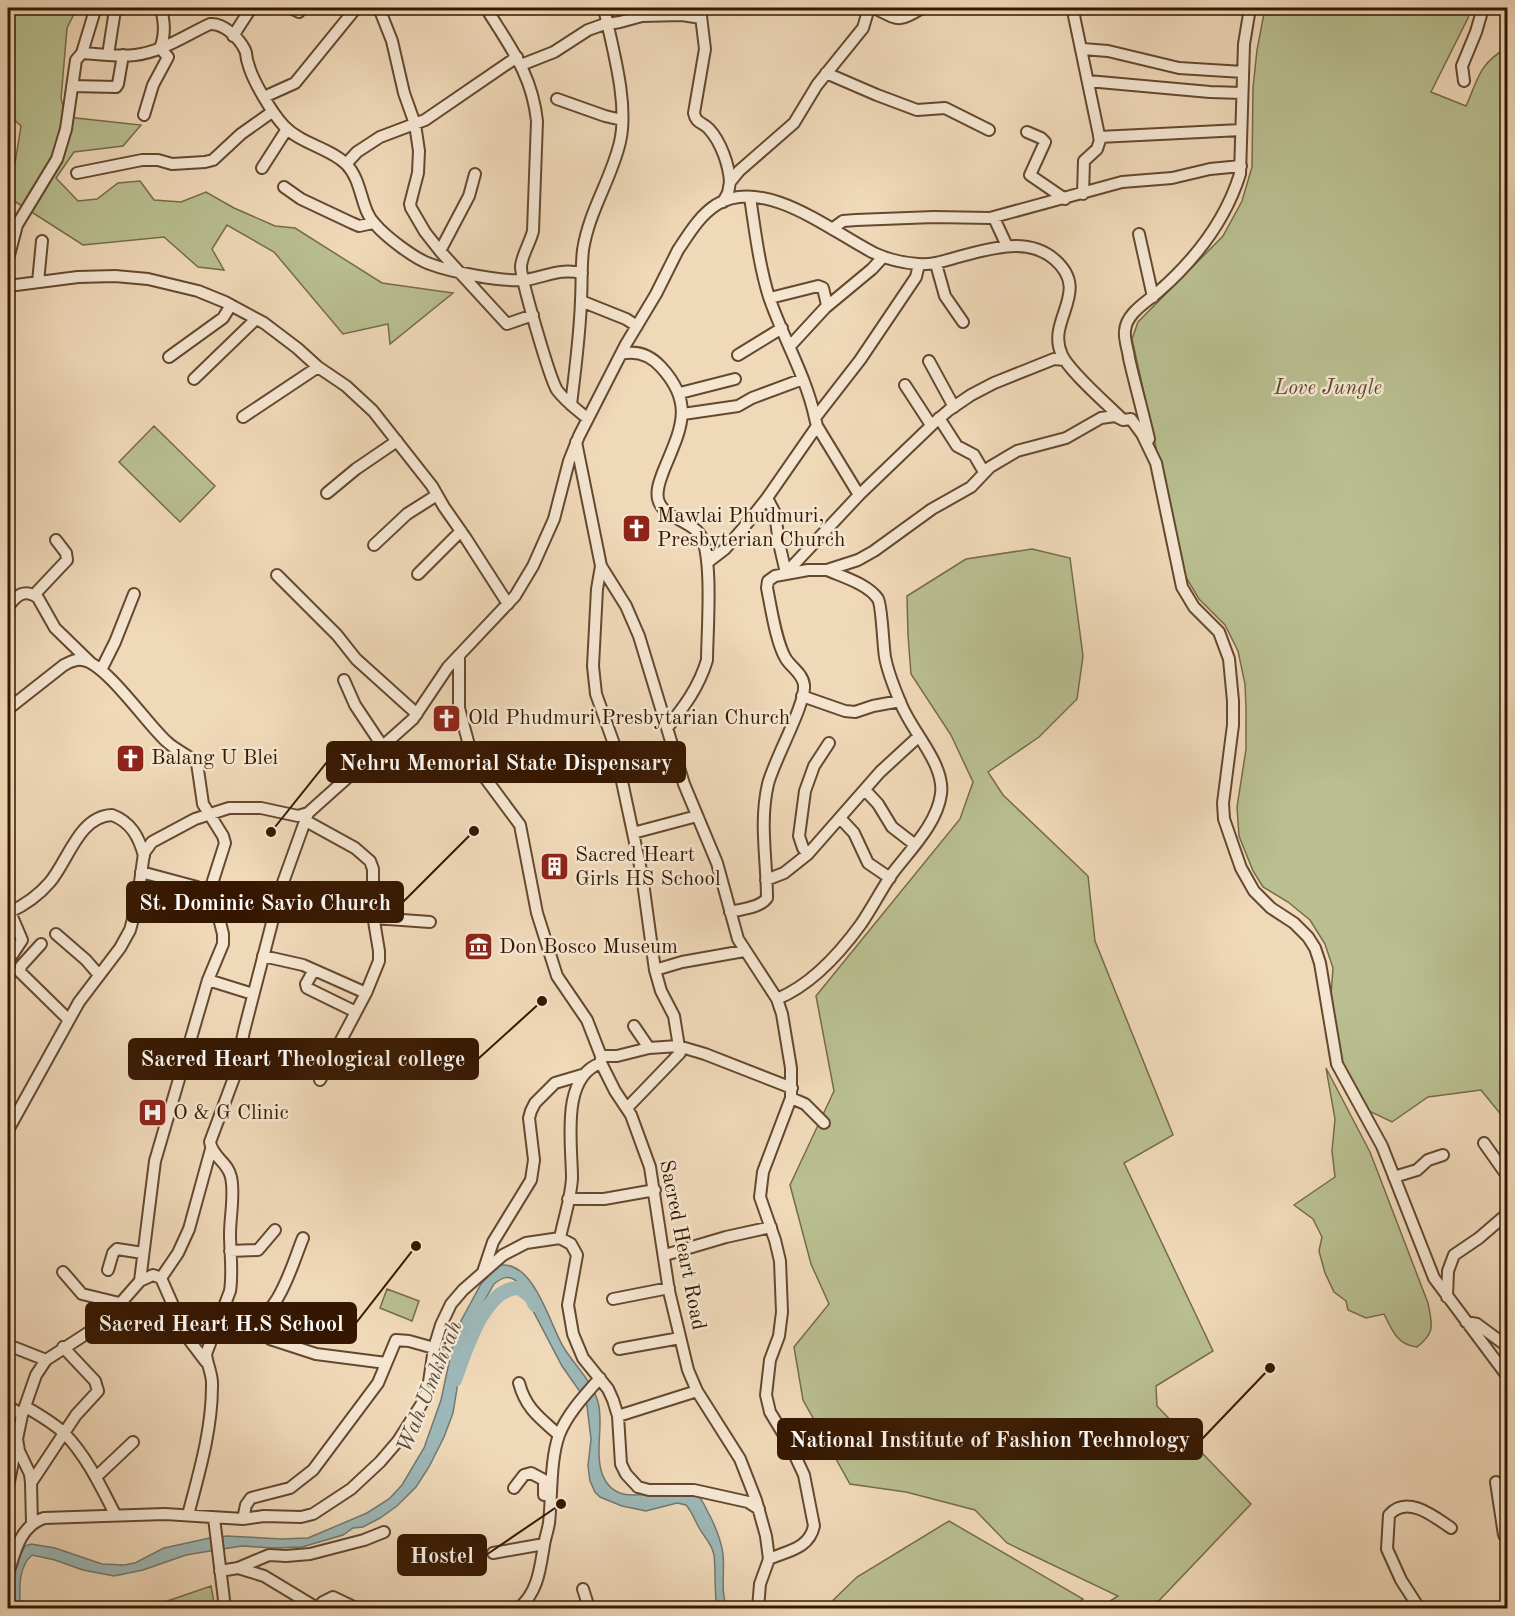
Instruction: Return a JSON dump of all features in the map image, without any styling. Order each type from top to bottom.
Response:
[{"type":"street","points":[[160,48],[164,39],[161,8]]},
{"type":"street","points":[[233,36],[251,8]]},
{"type":"street","points":[[264,97],[295,82],[356,8]]},
{"type":"street","points":[[380,8],[392,41],[404,93],[415,124],[419,151],[418,173],[411,208],[425,232],[440,251],[507,324],[533,315]]},
{"type":"street","points":[[486,8],[519,61],[532,91],[537,121],[533,231],[521,266],[523,280],[552,380],[564,399],[587,418]]},
{"type":"street","points":[[571,405],[581,301],[583,251],[591,217],[616,154],[622,132],[616,65],[604,8]]},
{"type":"street","points":[[730,182],[739,171],[794,123],[826,73],[863,27],[869,8]]},
{"type":"street","points":[[874,8],[899,20],[922,8]]},
{"type":"street","points":[[1250,8],[1244,44],[1241,166],[1235,190],[1206,243],[1185,267],[1131,316],[1125,330],[1182,586],[1194,607],[1219,632],[1229,659],[1233,725],[1223,803],[1224,819],[1241,868],[1254,891],[1270,908],[1294,923],[1315,948],[1320,963],[1337,1064],[1374,1129],[1434,1278],[1508,1377]]},
{"type":"street","points":[[1464,81],[1462,66],[1483,8]]},
{"type":"street","points":[[8,259],[17,225],[57,159],[66,129],[76,60],[82,53],[95,10]]},
{"type":"street","points":[[108,55],[115,10]]},
{"type":"street","points":[[1073,10],[1083,49],[1099,136],[1099,146],[1084,161],[1083,194]]},
{"type":"street","points":[[346,164],[357,152],[380,137],[425,120],[519,61],[554,52],[588,30],[607,23],[642,16],[700,13],[705,49],[694,113],[696,121],[710,129],[726,161],[730,182],[723,202]]},
{"type":"street","points":[[82,53],[108,55],[146,53],[210,24],[224,28],[244,50],[248,64],[272,112],[287,129],[346,164],[358,182],[373,223],[429,264],[462,273],[523,280],[556,272],[582,273]]},
{"type":"street","points":[[144,115],[153,85],[168,57],[160,48]]},
{"type":"street","points":[[1083,49],[1108,51],[1179,68],[1243,72]]},
{"type":"street","points":[[72,86],[116,87],[123,55]]},
{"type":"street","points":[[826,73],[917,110],[945,108],[989,130]]},
{"type":"street","points":[[1088,81],[1242,93]]},
{"type":"street","points":[[556,99],[622,120]]},
{"type":"street","points":[[77,173],[142,160],[158,160],[172,164],[213,160],[241,134],[272,112]]},
{"type":"street","points":[[262,168],[287,129]]},
{"type":"street","points":[[1099,136],[1241,130]]},
{"type":"street","points":[[1027,132],[1045,142],[1029,172],[1030,175],[1065,199]]},
{"type":"street","points":[[832,229],[843,221],[856,220],[994,218],[1122,182],[1172,178],[1210,169],[1241,166]]},
{"type":"street","points":[[440,251],[469,196],[475,174]]},
{"type":"street","points":[[284,187],[301,199],[359,226],[373,223]]},
{"type":"street","points":[[750,197],[770,298],[803,379],[816,422],[860,495]]},
{"type":"street","points":[[161,1278],[189,1229],[211,1149],[210,1142],[235,1075],[281,888],[307,817],[417,714],[448,667],[508,604],[533,566],[554,519],[569,461],[587,418],[678,250],[696,224],[715,206],[738,198],[750,197],[770,201],[797,209],[883,257],[919,264],[936,264],[1007,246],[1028,246],[1043,251],[1064,269],[1071,289],[1058,342],[1062,355],[1123,420]]},
{"type":"street","points":[[994,218],[1007,246]]},
{"type":"street","points":[[1139,234],[1153,297]]},
{"type":"street","points":[[38,282],[42,241]]},
{"type":"street","points":[[790,346],[828,305],[883,257]]},
{"type":"street","points":[[708,562],[725,549],[767,498],[816,422],[901,300],[918,273],[919,264]]},
{"type":"street","points":[[936,264],[945,296],[963,322]]},
{"type":"street","points":[[8,286],[96,276],[148,279],[198,291],[256,319],[346,386],[373,411],[432,486],[508,604]]},
{"type":"street","points":[[770,298],[821,286],[828,305]]},
{"type":"street","points":[[581,301],[638,326]]},
{"type":"street","points":[[169,357],[222,318],[231,305]]},
{"type":"street","points":[[194,379],[256,319]]},
{"type":"street","points":[[738,355],[782,328]]},
{"type":"street","points":[[621,354],[632,351],[652,358],[670,377],[680,393],[682,414],[657,495],[662,508],[699,534],[707,551],[707,660],[692,696],[667,728]]},
{"type":"street","points":[[785,573],[860,495],[935,422],[954,407],[970,395],[994,383],[1054,360],[1065,360]]},
{"type":"street","points":[[929,361],[954,407]]},
{"type":"street","points":[[243,417],[318,367]]},
{"type":"street","points":[[680,393],[735,379]]},
{"type":"street","points":[[682,414],[738,406],[752,398],[803,379]]},
{"type":"street","points":[[906,385],[957,446],[974,455],[984,472]]},
{"type":"street","points":[[730,912],[764,903],[767,898],[763,838],[768,783],[802,696],[804,685],[802,678],[783,654],[766,588],[771,578],[785,573],[827,570],[858,560],[874,552],[932,509],[972,487],[984,472],[1017,451],[1065,438],[1096,419],[1115,416],[1123,420],[1131,419],[1138,427],[1156,462]]},
{"type":"street","points":[[327,493],[356,469],[397,441]]},
{"type":"street","points":[[576,442],[602,566],[626,606],[639,636],[684,784],[717,863],[738,939],[777,999],[788,1046],[792,1093],[773,1143],[761,1185],[760,1197],[780,1261],[782,1312],[779,1336],[770,1360],[767,1403],[777,1426],[802,1469],[814,1527],[812,1534],[803,1545],[769,1559],[760,1584],[758,1608]]},
{"type":"street","points":[[374,545],[407,514],[437,495]]},
{"type":"street","points":[[767,498],[775,513],[785,573]]},
{"type":"street","points":[[418,574],[461,531]]},
{"type":"street","points":[[34,595],[68,560],[66,553],[56,540]]},
{"type":"street","points":[[602,566],[597,589],[594,684],[614,744],[644,886],[655,970],[661,991],[674,1016],[680,1053],[627,1108]]},
{"type":"street","points":[[777,999],[793,993],[807,982],[860,925],[938,810],[942,785],[941,774],[918,737],[900,701],[886,660],[879,601],[871,592],[827,570]]},
{"type":"street","points":[[277,575],[337,635],[356,660],[417,714]]},
{"type":"street","points":[[8,607],[15,597],[22,593],[26,592],[38,598],[55,628],[96,667],[165,741],[197,763],[203,804],[225,843],[211,887],[224,944],[208,980],[155,1161],[140,1281]]},
{"type":"street","points":[[96,667],[115,642],[134,594]]},
{"type":"street","name":"Sacred Heart Road","points":[[459,655],[459,708],[468,745],[480,771],[520,825],[537,913],[557,976],[582,1011],[615,1091],[631,1115],[650,1167],[669,1288],[688,1370],[697,1391],[740,1459],[759,1509],[769,1559]]},
{"type":"street","points":[[8,709],[64,665],[74,660],[83,660],[96,667]]},
{"type":"street","points":[[344,680],[355,705],[383,747]]},
{"type":"street","points":[[802,696],[845,711],[855,712],[900,701]]},
{"type":"street","points":[[766,880],[784,873],[808,854],[865,790],[918,737]]},
{"type":"street","points":[[808,854],[799,836],[805,791],[814,766],[829,743]]},
{"type":"street","points":[[865,790],[878,804],[892,827],[914,844]]},
{"type":"street","points":[[8,1130],[85,993],[120,948],[130,930],[147,848],[164,834],[207,813],[229,808],[248,807],[307,817],[355,848],[370,861],[373,869],[374,918],[380,956],[366,993],[320,1080]]},
{"type":"street","points":[[8,961],[22,940],[9,913],[48,885],[58,873],[78,838],[96,818],[112,815],[127,823],[140,840],[144,857]]},
{"type":"street","points":[[633,833],[697,816]]},
{"type":"street","points":[[840,818],[854,833],[868,863],[890,878]]},
{"type":"street","points":[[141,872],[197,886]]},
{"type":"street","points":[[374,918],[430,922]]},
{"type":"street","points":[[56,934],[86,960],[99,975]]},
{"type":"street","points":[[41,944],[21,966],[20,972],[69,1020]]},
{"type":"street","points":[[655,970],[682,962],[744,951]]},
{"type":"street","points":[[263,956],[303,965],[366,993]]},
{"type":"street","points":[[314,970],[306,984],[307,988],[356,1012]]},
{"type":"street","points":[[208,980],[254,994]]},
{"type":"street","points":[[634,1026],[649,1048]]},
{"type":"street","points":[[482,1275],[493,1242],[531,1180],[534,1160],[529,1118],[535,1103],[555,1083],[582,1075],[601,1059],[649,1048],[678,1046],[705,1054],[792,1093],[824,1123]]},
{"type":"street","points":[[560,1238],[572,1178],[569,1147],[570,1124],[575,1096],[582,1075]]},
{"type":"street","points":[[1484,1143],[1508,1177]]},
{"type":"street","points":[[188,1515],[202,1464],[211,1408],[213,1383],[206,1362],[206,1354],[230,1291],[231,1175],[226,1165],[211,1149]]},
{"type":"street","points":[[1394,1177],[1417,1170],[1427,1161],[1443,1155]]},
{"type":"street","points":[[568,1199],[604,1199],[655,1190]]},
{"type":"street","points":[[1447,1297],[1448,1271],[1454,1256],[1508,1213]]},
{"type":"street","points":[[665,1255],[726,1237],[771,1227]]},
{"type":"street","points":[[230,1251],[258,1250],[275,1230]]},
{"type":"street","points":[[215,1327],[246,1325],[268,1311],[278,1296],[303,1238]]},
{"type":"street","points":[[8,1574],[22,1535],[32,1524],[44,1518],[188,1515],[243,1519],[264,1516],[307,1516],[322,1510],[351,1489],[380,1462],[398,1441],[421,1405],[428,1389],[434,1348],[444,1317],[451,1304],[463,1290],[503,1255],[515,1248],[545,1239],[560,1238],[571,1244],[577,1255],[568,1305],[573,1334],[596,1382],[611,1395],[618,1416],[621,1464],[626,1474],[638,1487],[649,1490],[694,1490],[748,1502],[759,1509]]},
{"type":"street","points":[[108,1270],[113,1253],[117,1249],[143,1253]]},
{"type":"street","points":[[63,1272],[82,1294],[119,1303]]},
{"type":"street","points":[[8,1487],[24,1411],[36,1375],[46,1360],[103,1323],[140,1281],[153,1275],[161,1278],[187,1337],[206,1362]]},
{"type":"street","points":[[613,1299],[669,1288]]},
{"type":"street","points":[[1466,1322],[1477,1324],[1508,1347]]},
{"type":"street","points":[[619,1349],[680,1338]]},
{"type":"street","points":[[270,1339],[316,1354],[386,1363]]},
{"type":"street","points":[[243,1519],[247,1501],[251,1498],[290,1488],[313,1470],[378,1383],[396,1340],[434,1348]]},
{"type":"street","points":[[8,1345],[46,1360]]},
{"type":"street","points":[[31,1483],[76,1415],[98,1391],[98,1386],[63,1347]]},
{"type":"street","points":[[519,1608],[527,1601],[537,1581],[559,1435],[596,1382]]},
{"type":"street","points":[[519,1383],[526,1404],[559,1435]]},
{"type":"street","points":[[618,1416],[697,1391]]},
{"type":"street","points":[[8,1406],[24,1411],[64,1434],[96,1478],[115,1515]]},
{"type":"street","points":[[17,1439],[19,1450],[30,1474],[32,1524]]},
{"type":"street","points":[[96,1478],[132,1442]]},
{"type":"street","points":[[514,1488],[527,1473],[541,1478],[544,1484],[544,1502],[549,1508]]},
{"type":"street","points":[[1496,1482],[1504,1535],[1508,1538]]},
{"type":"street","points":[[1419,1608],[1401,1580],[1387,1549],[1389,1515],[1403,1508],[1419,1508],[1451,1528]]},
{"type":"street","points":[[214,1518],[225,1608]]},
{"type":"street","points":[[238,1568],[269,1555],[310,1554],[364,1540],[384,1532]]},
{"type":"street","points":[[493,1553],[544,1544]]},
{"type":"street","points":[[219,1565],[264,1576],[317,1608],[333,1597],[356,1608]]},
{"type":"street","points":[[583,1589],[590,1608]]},
{"type":"green space","points":[[8,8],[77,8],[67,28],[61,99],[67,117],[141,125],[123,146],[74,152],[56,178],[78,201],[97,199],[118,183],[140,181],[154,200],[181,202],[206,192],[234,208],[275,226],[295,228],[382,283],[453,293],[390,344],[388,324],[343,334],[274,252],[227,225],[212,249],[224,270],[198,267],[164,237],[83,245],[8,197],[8,170],[15,163],[21,126],[8,114]]},
{"type":"green space","name":"Love Jungle","points":[[1265,8],[1471,8],[1431,92],[1466,106],[1484,67],[1496,55],[1507,49],[1507,1122],[1481,1090],[1428,1097],[1392,1122],[1369,1111],[1343,1070],[1330,1009],[1333,968],[1325,944],[1310,920],[1288,902],[1263,887],[1253,871],[1239,836],[1237,807],[1246,749],[1246,709],[1245,684],[1238,651],[1225,625],[1199,599],[1184,574],[1132,339],[1138,322],[1223,236],[1242,201],[1252,167],[1253,88]]},
{"type":"green space","points":[[154,426],[215,486],[180,522],[119,462]]},
{"type":"green space","points":[[1032,549],[1070,558],[1083,656],[1077,699],[1039,737],[988,772],[1003,795],[1088,876],[1095,941],[1173,1135],[1124,1163],[1213,1351],[1156,1386],[1157,1406],[1251,1504],[1152,1608],[1099,1608],[1118,1596],[1007,1543],[975,1510],[906,1492],[850,1484],[803,1400],[794,1347],[829,1304],[811,1264],[790,1185],[834,1091],[816,996],[960,819],[973,782],[951,735],[911,674],[907,596],[966,559]]},
{"type":"green space","points":[[1326,1068],[1370,1152],[1428,1303],[1431,1317],[1430,1332],[1417,1347],[1400,1340],[1384,1314],[1366,1318],[1348,1310],[1346,1301],[1334,1292],[1325,1273],[1319,1251],[1322,1237],[1313,1219],[1294,1205],[1335,1177],[1332,1151],[1335,1119]]},
{"type":"green space","points":[[387,1289],[419,1301],[412,1321],[380,1308]]},
{"type":"green space","points":[[949,1521],[1083,1599],[1070,1608],[825,1608],[857,1577]]},
{"type":"green space","points":[[211,1586],[215,1608],[147,1608]]},
{"type":"water","points":[[501,1265],[513,1267],[532,1284],[564,1348],[588,1380],[595,1394],[600,1410],[599,1462],[608,1484],[618,1492],[631,1495],[674,1491],[687,1492],[702,1500],[721,1544],[727,1608],[717,1608],[713,1551],[686,1505],[677,1503],[646,1511],[622,1506],[600,1497],[595,1492],[590,1481],[588,1466],[591,1439],[587,1406],[583,1396],[562,1366],[519,1284],[513,1279],[506,1278],[494,1284],[466,1333],[453,1413],[429,1467],[416,1487],[397,1506],[380,1518],[363,1527],[353,1528],[343,1535],[302,1547],[242,1546],[186,1555],[143,1570],[114,1576],[83,1570],[32,1555],[27,1560],[22,1573],[20,1608],[8,1608],[13,1569],[25,1546],[31,1544],[55,1548],[102,1564],[124,1565],[135,1563],[164,1548],[210,1538],[227,1536],[308,1538],[367,1513],[389,1499],[402,1485],[424,1448],[441,1400],[456,1330],[481,1284]]},
{"type":"waterway","name":"Wah Umkhrah","points":[[455,1380],[470,1339],[486,1310],[496,1298],[507,1291],[519,1288],[531,1297],[535,1305]]},
{"type":"place","name":"Mawlai Phudmuri, Presbyterian Church","points":[[636,528]]},
{"type":"place","name":"Old Phudmuri Presbytarian Church","points":[[447,718]]},
{"type":"place","name":"Balang U Blei","points":[[130,758]]},
{"type":"place","name":"St. Dominic Savio Church","points":[[474,831]]},
{"type":"place","name":"Nehru Memorial State Dispensary","points":[[271,832]]},
{"type":"place","name":"Sacred Heart Girls HS School","points":[[554,867]]},
{"type":"place","name":"Don Bosco Museum","points":[[478,947]]},
{"type":"place","name":"Sacred Heart Theological college","points":[[542,1001]]},
{"type":"place","name":"O & G Clinic","points":[[152,1113]]},
{"type":"place","name":"Sacred Heart H.S School","points":[[416,1246]]},
{"type":"place","name":"National Institute of Fashion Technology","points":[[1270,1368]]},
{"type":"place","name":"Hostel","points":[[561,1504]]}]
